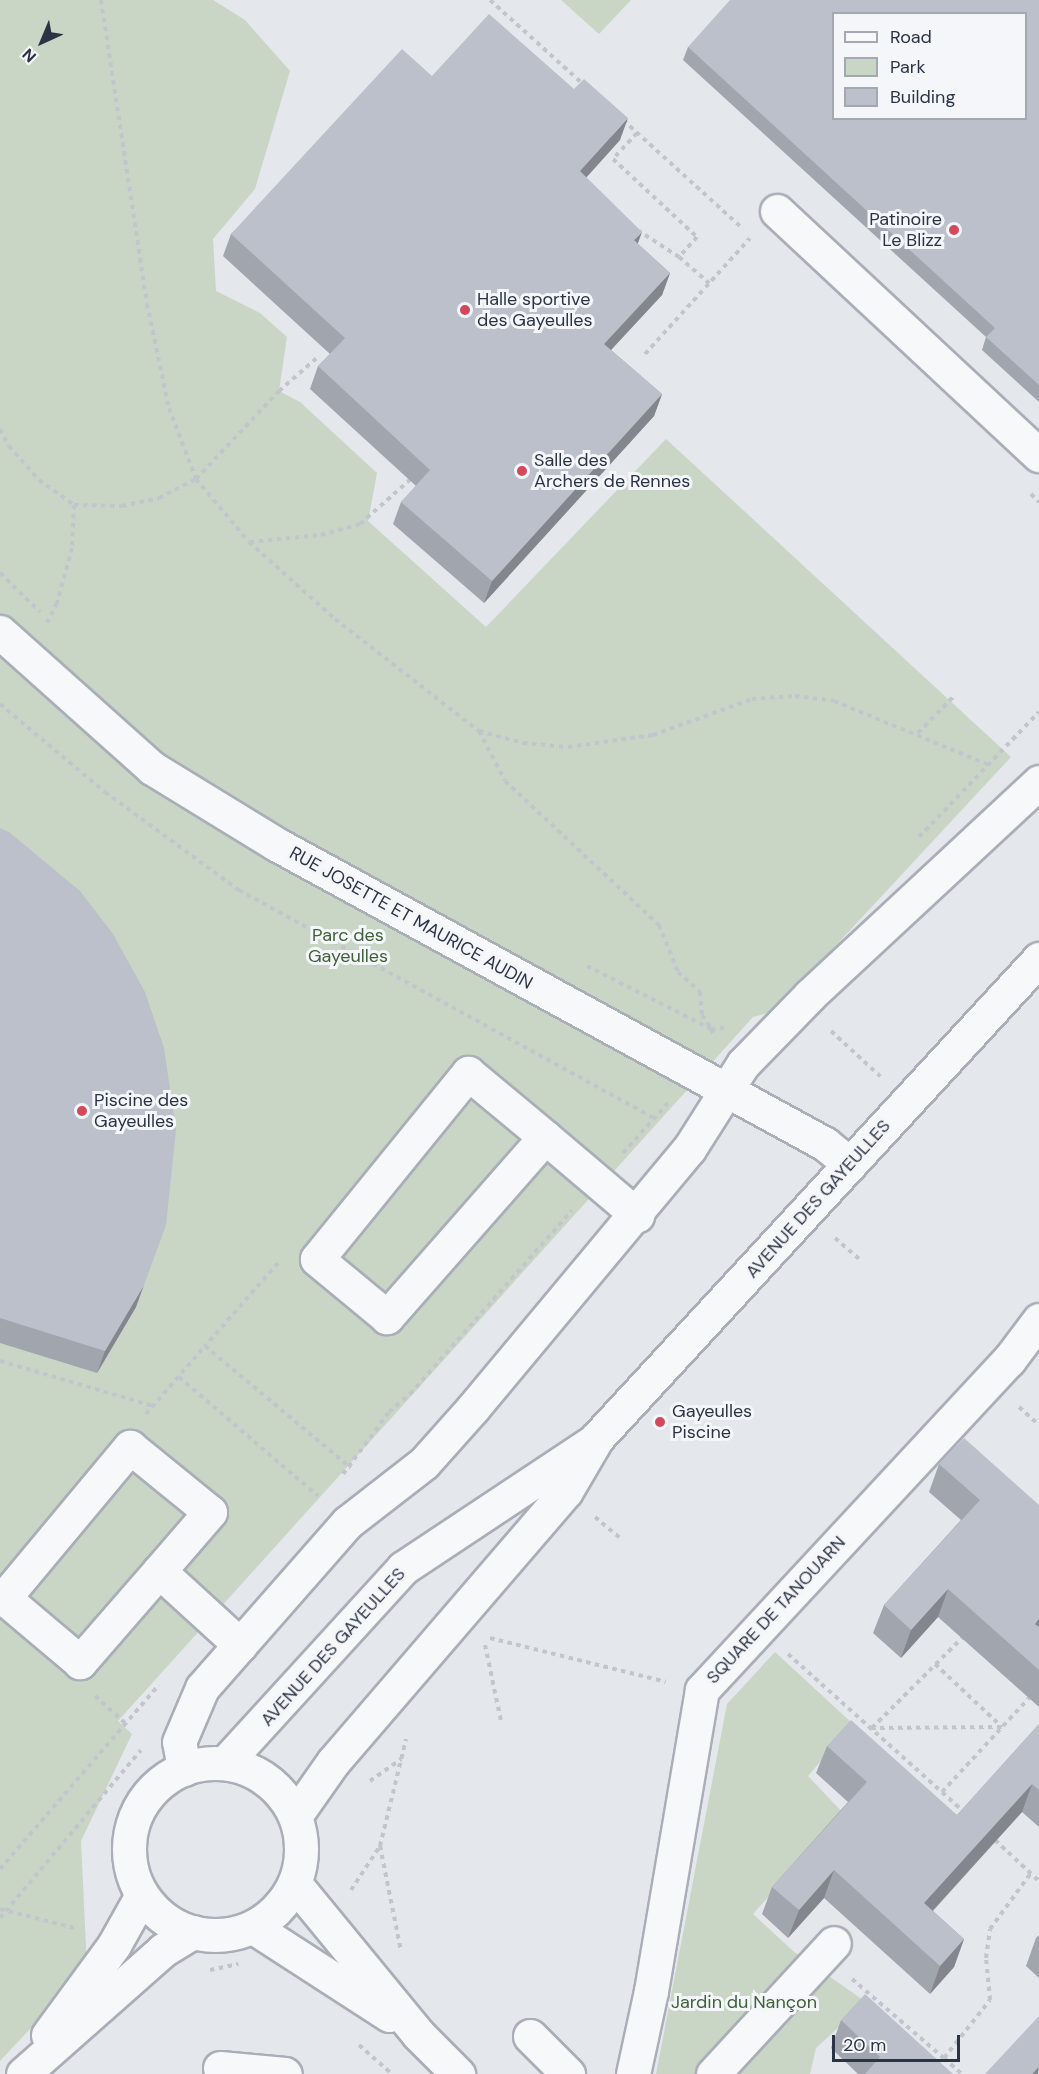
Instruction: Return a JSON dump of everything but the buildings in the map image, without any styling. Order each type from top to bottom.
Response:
[{"type":"street","points":[[777,212],[1039,454]]},
{"type":"street","name":"RUE JOSETTE ET MAURICE AUDIN","points":[[0,632],[152,768],[276,844],[695,1072],[726,1092],[825,1144],[850,1164]]},
{"type":"street","points":[[184,1769],[179,1742],[202,1688],[348,1522],[424,1464],[637,1215],[689,1149],[743,1064],[801,1004],[1039,782]]},
{"type":"street","name":"AVENUE DES GAYEULLES","points":[[295,1816],[333,1762],[566,1491],[597,1438],[1039,959]]},
{"type":"street","points":[[545,1137],[387,1317],[317,1258],[468,1073],[545,1137],[637,1215]]},
{"type":"street","name":"SQUARE DE TANOUARN","points":[[633,2074],[651,1991],[702,1690],[1009,1360],[1039,1320]]},
{"type":"street","name":"AVENUE DES GAYEULLES","points":[[225,1763],[403,1568],[597,1438]]},
{"type":"street","points":[[130,1447],[210,1512],[159,1571],[80,1662],[4,1598],[130,1447]]},
{"type":"street","points":[[159,1571],[240,1645]]},
{"type":"street","points":[[225,1763],[247,1769],[267,1780],[284,1796],[295,1816],[302,1850],[295,1884],[284,1901],[253,1927],[223,1934],[194,1932],[173,1924],[142,1895],[133,1875],[129,1854],[134,1819],[154,1788],[184,1769],[225,1763]]},
{"type":"street","points":[[295,1884],[327,1927],[418,2034],[458,2074]]},
{"type":"street","points":[[18,2074],[114,1946],[142,1895]]},
{"type":"street","points":[[253,1927],[418,2034]]},
{"type":"street","points":[[23,2074],[163,1950],[194,1932]]},
{"type":"street","points":[[713,2074],[834,1943]]},
{"type":"street","points":[[530,2036],[568,2074]]},
{"type":"street","points":[[220,2068],[285,2074]]},
{"type":"path","points":[[101,0],[147,304],[169,408],[196,479],[249,542],[335,619],[479,731],[523,743],[568,747],[653,735],[752,699],[795,696],[834,701],[918,733],[989,765]]},
{"type":"path","points":[[490,0],[594,94]]},
{"type":"path","points":[[619,117],[751,237]]},
{"type":"path","points":[[637,133],[613,159],[697,237],[679,257]]},
{"type":"path","points":[[645,354],[751,237],[777,212]]},
{"type":"path","points":[[632,226],[679,257],[709,283]]},
{"type":"path","points":[[0,429],[9,446],[39,480],[74,506],[122,506],[159,498],[196,479],[279,391],[318,357]]},
{"type":"path","points":[[249,542],[321,535],[360,524],[414,475]]},
{"type":"path","points":[[49,620],[57,603],[72,548],[74,506]]},
{"type":"path","points":[[0,573],[56,627]]},
{"type":"path","points":[[918,733],[955,695]]},
{"type":"path","points":[[0,704],[105,792],[239,890],[654,1118]]},
{"type":"path","points":[[335,1483],[389,1412],[410,1394],[718,1047],[702,1015],[700,992],[678,972],[659,925],[505,781],[479,731]]},
{"type":"path","points":[[576,961],[711,1029]]},
{"type":"path","points":[[801,1004],[908,1101]]},
{"type":"path","points":[[130,1447],[129,1433],[289,1250],[317,1258]]},
{"type":"path","points":[[205,1346],[384,1495]]},
{"type":"path","points":[[0,1361],[153,1406]]},
{"type":"path","points":[[315,1506],[328,1491]]},
{"type":"path","points":[[759,1628],[970,1817]]},
{"type":"path","points":[[501,1721],[483,1636],[702,1690]]},
{"type":"path","points":[[871,1728],[962,1638]]},
{"type":"path","points":[[935,1664],[1002,1728]]},
{"type":"path","points":[[0,1869],[162,1681]]},
{"type":"path","points":[[942,1792],[1029,1698]]},
{"type":"path","points":[[871,1728],[1002,1728]]},
{"type":"path","points":[[0,1918],[147,1742]]},
{"type":"path","points":[[327,1927],[380,1846],[401,1759]]},
{"type":"path","points":[[995,1840],[1039,1881]]},
{"type":"path","points":[[380,1846],[404,1963]]},
{"type":"path","points":[[944,2058],[990,2000],[986,1958],[990,1929],[1031,1873]]},
{"type":"path","points":[[0,1909],[94,1933],[114,1946]]},
{"type":"path","points":[[198,1972],[241,1963]]},
{"type":"path","points":[[848,1976],[963,2074]]},
{"type":"path","points":[[357,2044],[392,2074]]},
{"type":"green space","name":"Parc des Gayeulles","points":[[0,0],[213,0],[245,20],[290,71],[255,189],[213,239],[216,291],[260,313],[287,337],[279,391],[300,402],[377,473],[368,521],[486,627],[666,439],[1011,757],[775,1011],[753,1017],[118,1721],[132,1734],[81,1841],[87,1968],[0,2061]]},
{"type":"green space","points":[[561,0],[631,0],[599,34]]},
{"type":"green space","name":"Jardin du Nançon","points":[[775,1652],[853,1724],[808,1776],[843,1813],[753,1914],[793,1951],[866,2002],[816,2048],[810,2074],[656,2074],[727,1704]]},
{"type":"place","name":"Patinoire Le Blizz","points":[[954,230]]},
{"type":"place","name":"Halle sportive des Gayeulles","points":[[465,310]]},
{"type":"place","name":"Salle des Archers de Rennes","points":[[522,471]]},
{"type":"place","name":"Piscine des Gayeulles","points":[[82,1111]]},
{"type":"place","name":"Gayeulles Piscine","points":[[660,1422]]}]
